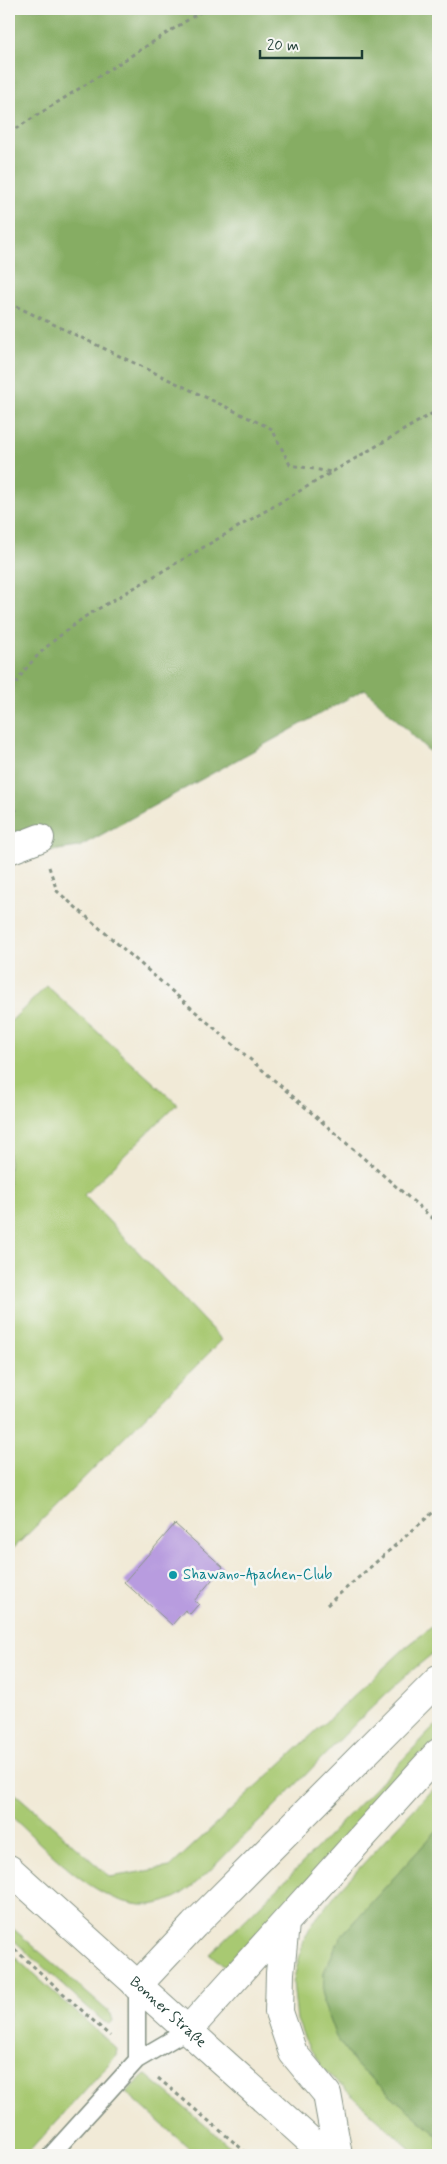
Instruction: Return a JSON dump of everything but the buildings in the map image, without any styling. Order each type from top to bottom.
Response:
[{"type":"main road","points":[[9,850],[40,838]]},
{"type":"main road","points":[[137,1986],[201,1918],[438,1680]]},
{"type":"main road","points":[[188,2030],[438,1754]]},
{"type":"main road","name":"Bonner Straße","points":[[9,1869],[326,2155]]},
{"type":"main road","points":[[285,1924],[280,1973],[279,2012],[294,2053],[327,2094],[338,2155]]},
{"type":"lane","points":[[137,1986],[137,2060]]},
{"type":"lane","points":[[51,2155],[137,2060],[188,2030]]},
{"type":"path","points":[[9,133],[205,9]]},
{"type":"path","points":[[9,302],[272,429],[290,465],[331,472]]},
{"type":"path","points":[[9,698],[31,662],[57,637],[86,616],[438,410]]},
{"type":"path","points":[[40,838],[57,891],[438,1222]]},
{"type":"path","points":[[327,1605],[438,1508]]},
{"type":"green space","points":[[9,9],[438,9],[438,760],[365,689],[79,847],[9,857]]},
{"type":"green space","points":[[47,986],[177,1104],[84,1195],[222,1340],[9,1553],[9,1023]]},
{"type":"green space","points":[[438,1622],[438,1649],[385,1694],[207,1874],[177,1897],[159,1903],[141,1905],[105,1894],[87,1883],[53,1856],[9,1814],[9,1788],[110,1877],[170,1867],[405,1648]]},
{"type":"green space","points":[[438,1723],[438,1740],[226,1968],[210,1954],[283,1883]]},
{"type":"green space","points":[[438,1783],[438,1829],[341,1936],[324,1972],[323,2002],[336,2037],[357,2066],[438,2136],[438,2155],[417,2155],[324,2070],[307,2044],[297,2020],[293,1982],[304,1939],[312,1924],[338,1891]]},
{"type":"green space","points":[[438,1829],[438,2136],[357,2066],[336,2037],[323,2002],[324,1972],[341,1936]]},
{"type":"green space","points":[[9,1925],[111,2014],[113,2021],[110,2024],[104,2022],[9,1936]]},
{"type":"green space","points":[[9,1952],[117,2049],[116,2056],[26,2155],[9,2155]]},
{"type":"green space","points":[[145,2074],[240,2155],[196,2155],[126,2092]]},
{"type":"place","name":"Shawano-Apachen-Club","points":[[173,1575]]}]
